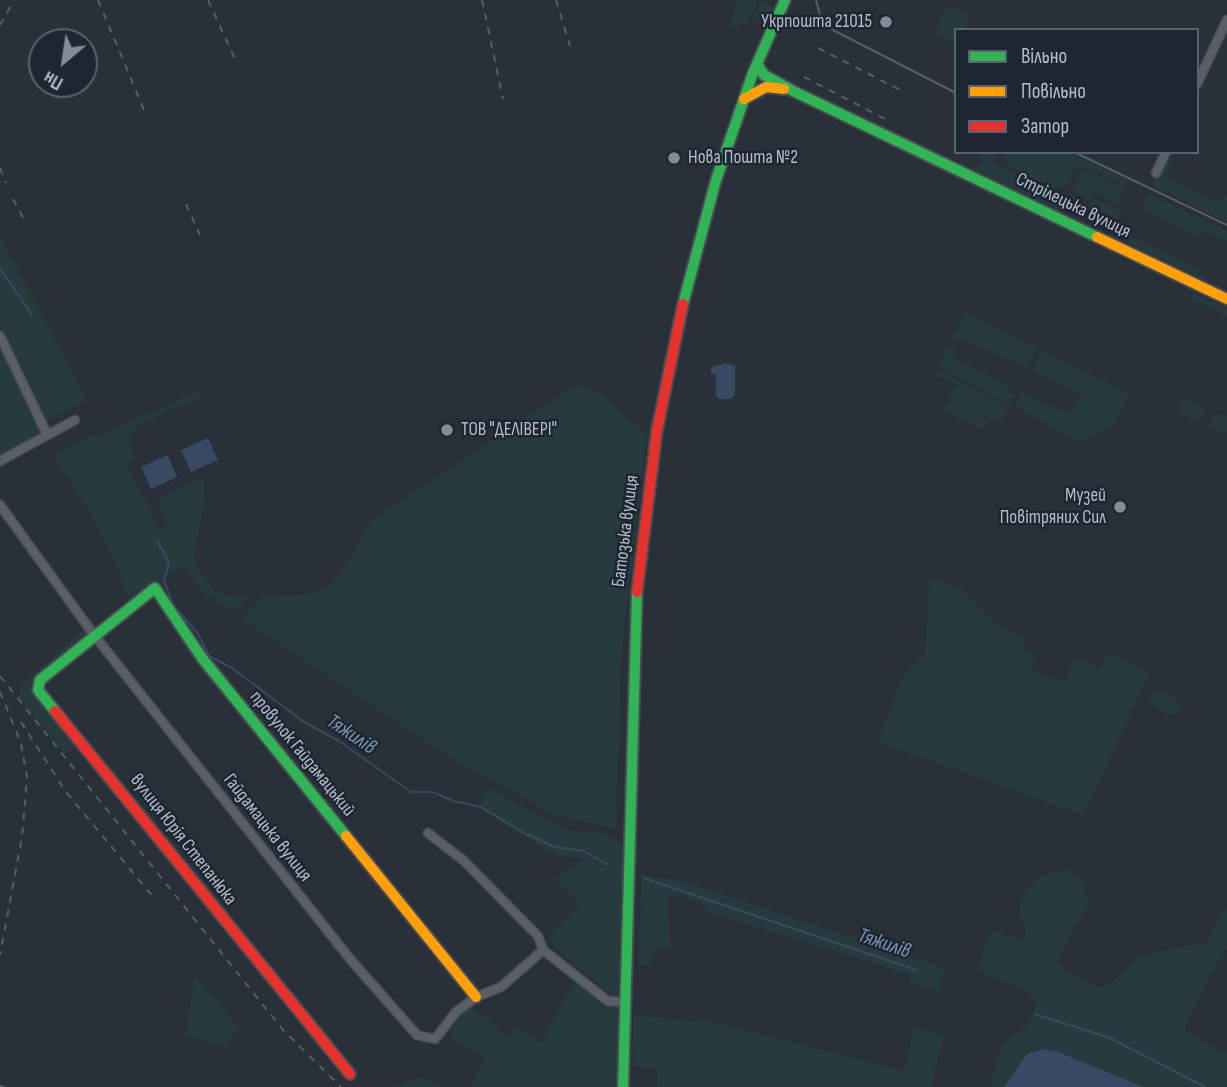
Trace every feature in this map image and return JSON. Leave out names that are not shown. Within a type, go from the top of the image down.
[{"type":"street","name":"Батозька вулиця","points":[[623,1087],[635,609],[640,547],[657,430],[677,327],[716,180],[757,64],[785,0]]},
{"type":"street","points":[[1199,80],[1227,20]]},
{"type":"street","name":"Стрілецька вулиця","points":[[757,64],[764,75],[793,91],[1227,299]]},
{"type":"street","points":[[744,99],[766,87],[793,91]]},
{"type":"street","points":[[1156,173],[1165,154]]},
{"type":"street","points":[[0,336],[47,434]]},
{"type":"street","points":[[0,461],[75,420]]},
{"type":"street","name":"Гайдамацька вулиця","points":[[0,505],[94,635],[350,959],[411,1030],[424,1039],[435,1039],[452,1016],[477,997],[500,987],[543,950]]},
{"type":"street","name":"провулок Гайдамацький","points":[[94,635],[155,588],[202,658],[477,997]]},
{"type":"street","name":"вулиця Юрія Степанюка","points":[[94,635],[40,680],[38,690],[350,1074]]},
{"type":"street","points":[[428,833],[472,869],[538,936],[543,950],[608,1001],[625,1002]]},
{"type":"green space","points":[[737,0],[757,0],[748,23],[730,28]]},
{"type":"green space","points":[[761,0],[775,9],[769,18],[753,22]]},
{"type":"green space","points":[[948,5],[966,14],[969,20],[965,28],[954,28],[954,42],[938,34],[935,29]]},
{"type":"green space","points":[[983,154],[997,154],[994,163],[1066,198],[1060,212],[975,171]]},
{"type":"green space","points":[[1003,154],[1073,154],[1129,181],[1124,185],[1084,165],[1078,171],[1072,168],[1072,178],[1065,186],[1051,188],[1010,167]]},
{"type":"green space","points":[[1167,156],[1173,158],[1164,177],[1219,203],[1223,195],[1227,197],[1227,222],[1153,185]]},
{"type":"green space","points":[[1084,169],[1125,188],[1117,205],[1095,191],[1089,201],[1072,192]]},
{"type":"green space","points":[[1148,194],[1227,231],[1227,241],[1205,231],[1196,236],[1142,209]]},
{"type":"green space","points":[[1071,196],[1088,204],[1083,213],[1066,205]]},
{"type":"green space","points":[[1094,198],[1121,212],[1113,228],[1086,214]]},
{"type":"green space","points":[[0,234],[86,401],[42,423],[41,438],[0,461]]},
{"type":"green space","points":[[1131,237],[1200,270],[1198,274],[1210,282],[1128,243]]},
{"type":"green space","points":[[1193,293],[1227,309],[1227,316],[1189,299]]},
{"type":"green space","points":[[965,312],[1037,348],[1027,369],[962,338],[959,343],[951,339]]},
{"type":"green space","points":[[948,346],[956,350],[953,358],[1009,385],[1007,390],[1015,395],[1010,405],[938,366]]},
{"type":"green space","points":[[1042,351],[1127,392],[1128,396],[1114,424],[1081,442],[1015,407],[1022,392],[1071,415],[1081,398],[1079,393],[1033,371]]},
{"type":"green space","points":[[937,369],[1009,407],[1003,419],[991,418],[984,412],[980,418],[990,422],[982,429],[946,412],[944,409],[956,385],[943,377],[936,378]]},
{"type":"green space","points":[[583,385],[601,395],[647,435],[622,645],[616,829],[555,815],[448,756],[242,619],[261,598],[311,594],[326,587],[338,578],[372,520],[568,390]]},
{"type":"green space","points":[[200,390],[203,396],[138,425],[128,439],[134,458],[126,463],[142,497],[150,505],[157,530],[168,525],[159,510],[160,498],[205,476],[203,510],[194,554],[196,563],[213,591],[238,598],[250,594],[241,605],[230,609],[203,592],[183,566],[133,601],[127,597],[117,566],[92,515],[54,457],[81,439],[104,434]]},
{"type":"green space","points":[[1184,398],[1205,408],[1199,422],[1178,412]]},
{"type":"green space","points":[[1227,412],[1226,434],[1208,427],[1215,414],[1225,416]]},
{"type":"green space","points":[[929,577],[962,589],[990,619],[1026,641],[1022,647],[1036,655],[1031,670],[1064,682],[1075,657],[1099,669],[1108,653],[1150,673],[1083,815],[878,742],[903,675],[925,656]]},
{"type":"green space","points":[[86,627],[86,639],[37,690],[79,742],[64,754],[19,697],[20,686]]},
{"type":"green space","points":[[1156,690],[1175,697],[1180,710],[1166,715],[1150,701]]},
{"type":"green space","points":[[489,788],[568,831],[600,832],[617,840],[623,847],[618,997],[614,997],[563,956],[548,938],[581,905],[554,879],[585,859],[553,854],[480,809],[482,796]]},
{"type":"green space","points":[[1068,869],[1083,880],[1084,895],[1091,899],[1059,959],[1065,970],[1099,988],[1110,984],[1141,956],[1191,945],[1205,946],[1227,906],[1227,946],[1186,1025],[1186,1032],[1227,1054],[1227,1087],[1144,1087],[1056,1051],[1043,1049],[1027,1054],[1004,1087],[990,1087],[1001,1046],[1014,1033],[1027,1028],[1037,1004],[1032,995],[978,970],[986,940],[993,931],[1023,940],[1026,932],[1019,908],[1026,891],[1042,876]]},
{"type":"green space","points":[[642,876],[675,879],[945,968],[938,991],[909,983],[911,975],[705,911],[706,907],[698,901],[689,901],[688,896],[669,895],[670,949],[651,950],[651,965],[638,965]]},
{"type":"green space","points":[[194,975],[240,1028],[224,1047],[186,1035]]},
{"type":"green space","points":[[577,976],[608,1001],[625,1002],[623,1087],[469,1087],[485,1056],[450,1038],[459,1017],[472,1007],[507,1037],[516,1026],[541,1044]]},
{"type":"green space","points":[[634,1014],[692,1022],[697,1018],[904,1071],[914,1027],[944,1035],[931,1087],[657,1087],[658,1069],[632,1066]]},
{"type":"green space","points":[[422,1077],[443,1087],[392,1087]]},
{"type":"water","points":[[726,363],[735,366],[735,395],[731,399],[720,399],[716,396],[716,375],[711,373],[711,367]]},
{"type":"water","points":[[208,438],[218,460],[191,472],[181,450]]},
{"type":"water","points":[[168,455],[177,477],[151,489],[141,467]]},
{"type":"water","points":[[1043,1049],[1056,1051],[1144,1087],[1004,1087],[1027,1054]]},
{"type":"waterway","name":"Тяжилів","points":[[0,268],[32,315]]},
{"type":"waterway","name":"Тяжилів","points":[[157,541],[169,562],[164,581],[174,606],[197,632],[209,656],[232,668],[304,722],[339,741],[411,792],[433,792],[453,801],[481,807],[526,834],[555,847],[584,851],[608,865]]},
{"type":"waterway","name":"Тяжилів","points":[[644,878],[916,970]]},
{"type":"waterway","name":"Тяжилів","points":[[1035,1014],[1110,1038],[1205,1087]]},
{"type":"tram line","points":[[816,0],[820,15],[831,29],[954,92]]},
{"type":"tram line","points":[[1078,154],[1227,225]]},
{"type":"railway","points":[[0,25],[14,0]]},
{"type":"railway","points":[[98,0],[144,110]]},
{"type":"railway","points":[[208,0],[235,59]]},
{"type":"railway","points":[[482,0],[503,99]]},
{"type":"railway","points":[[556,0],[570,46]]},
{"type":"railway","points":[[818,48],[904,92]]},
{"type":"railway","points":[[804,77],[889,121]]},
{"type":"railway","points":[[0,168],[6,183]]},
{"type":"railway","points":[[13,199],[25,221]]},
{"type":"railway","points":[[186,204],[200,235]]},
{"type":"railway","points":[[0,676],[283,1030],[341,1087]]},
{"type":"railway","points":[[0,692],[21,743],[27,777],[22,837],[0,955]]},
{"type":"railway","points":[[21,722],[66,792],[154,898]]},
{"type":"railway","points":[[0,1086],[4,1087]]},
{"type":"traffic: fast","points":[[683,304],[716,180],[753,73],[785,0]]},
{"type":"traffic: fast","points":[[757,64],[764,75],[793,91],[1097,237]]},
{"type":"traffic: fast","points":[[55,711],[38,690],[40,680],[155,588],[202,658],[346,836]]},
{"type":"traffic: fast","points":[[623,1087],[637,592]]},
{"type":"traffic: slow","points":[[744,99],[766,87],[784,89]]},
{"type":"traffic: slow","points":[[1097,237],[1227,299]]},
{"type":"traffic: slow","points":[[346,836],[476,997]]},
{"type":"traffic: jam","points":[[637,592],[657,430],[683,304]]},
{"type":"traffic: jam","points":[[55,711],[350,1074]]},
{"type":"place","name":"Укрпошта 21015","points":[[886,22]]},
{"type":"place","name":"Нова Пошта №2","points":[[674,158]]},
{"type":"place","name":"ТОВ \"ДЕЛІВЕРІ\"","points":[[447,430]]},
{"type":"place","name":"Музей Повітряних Сил","points":[[1120,507]]}]
